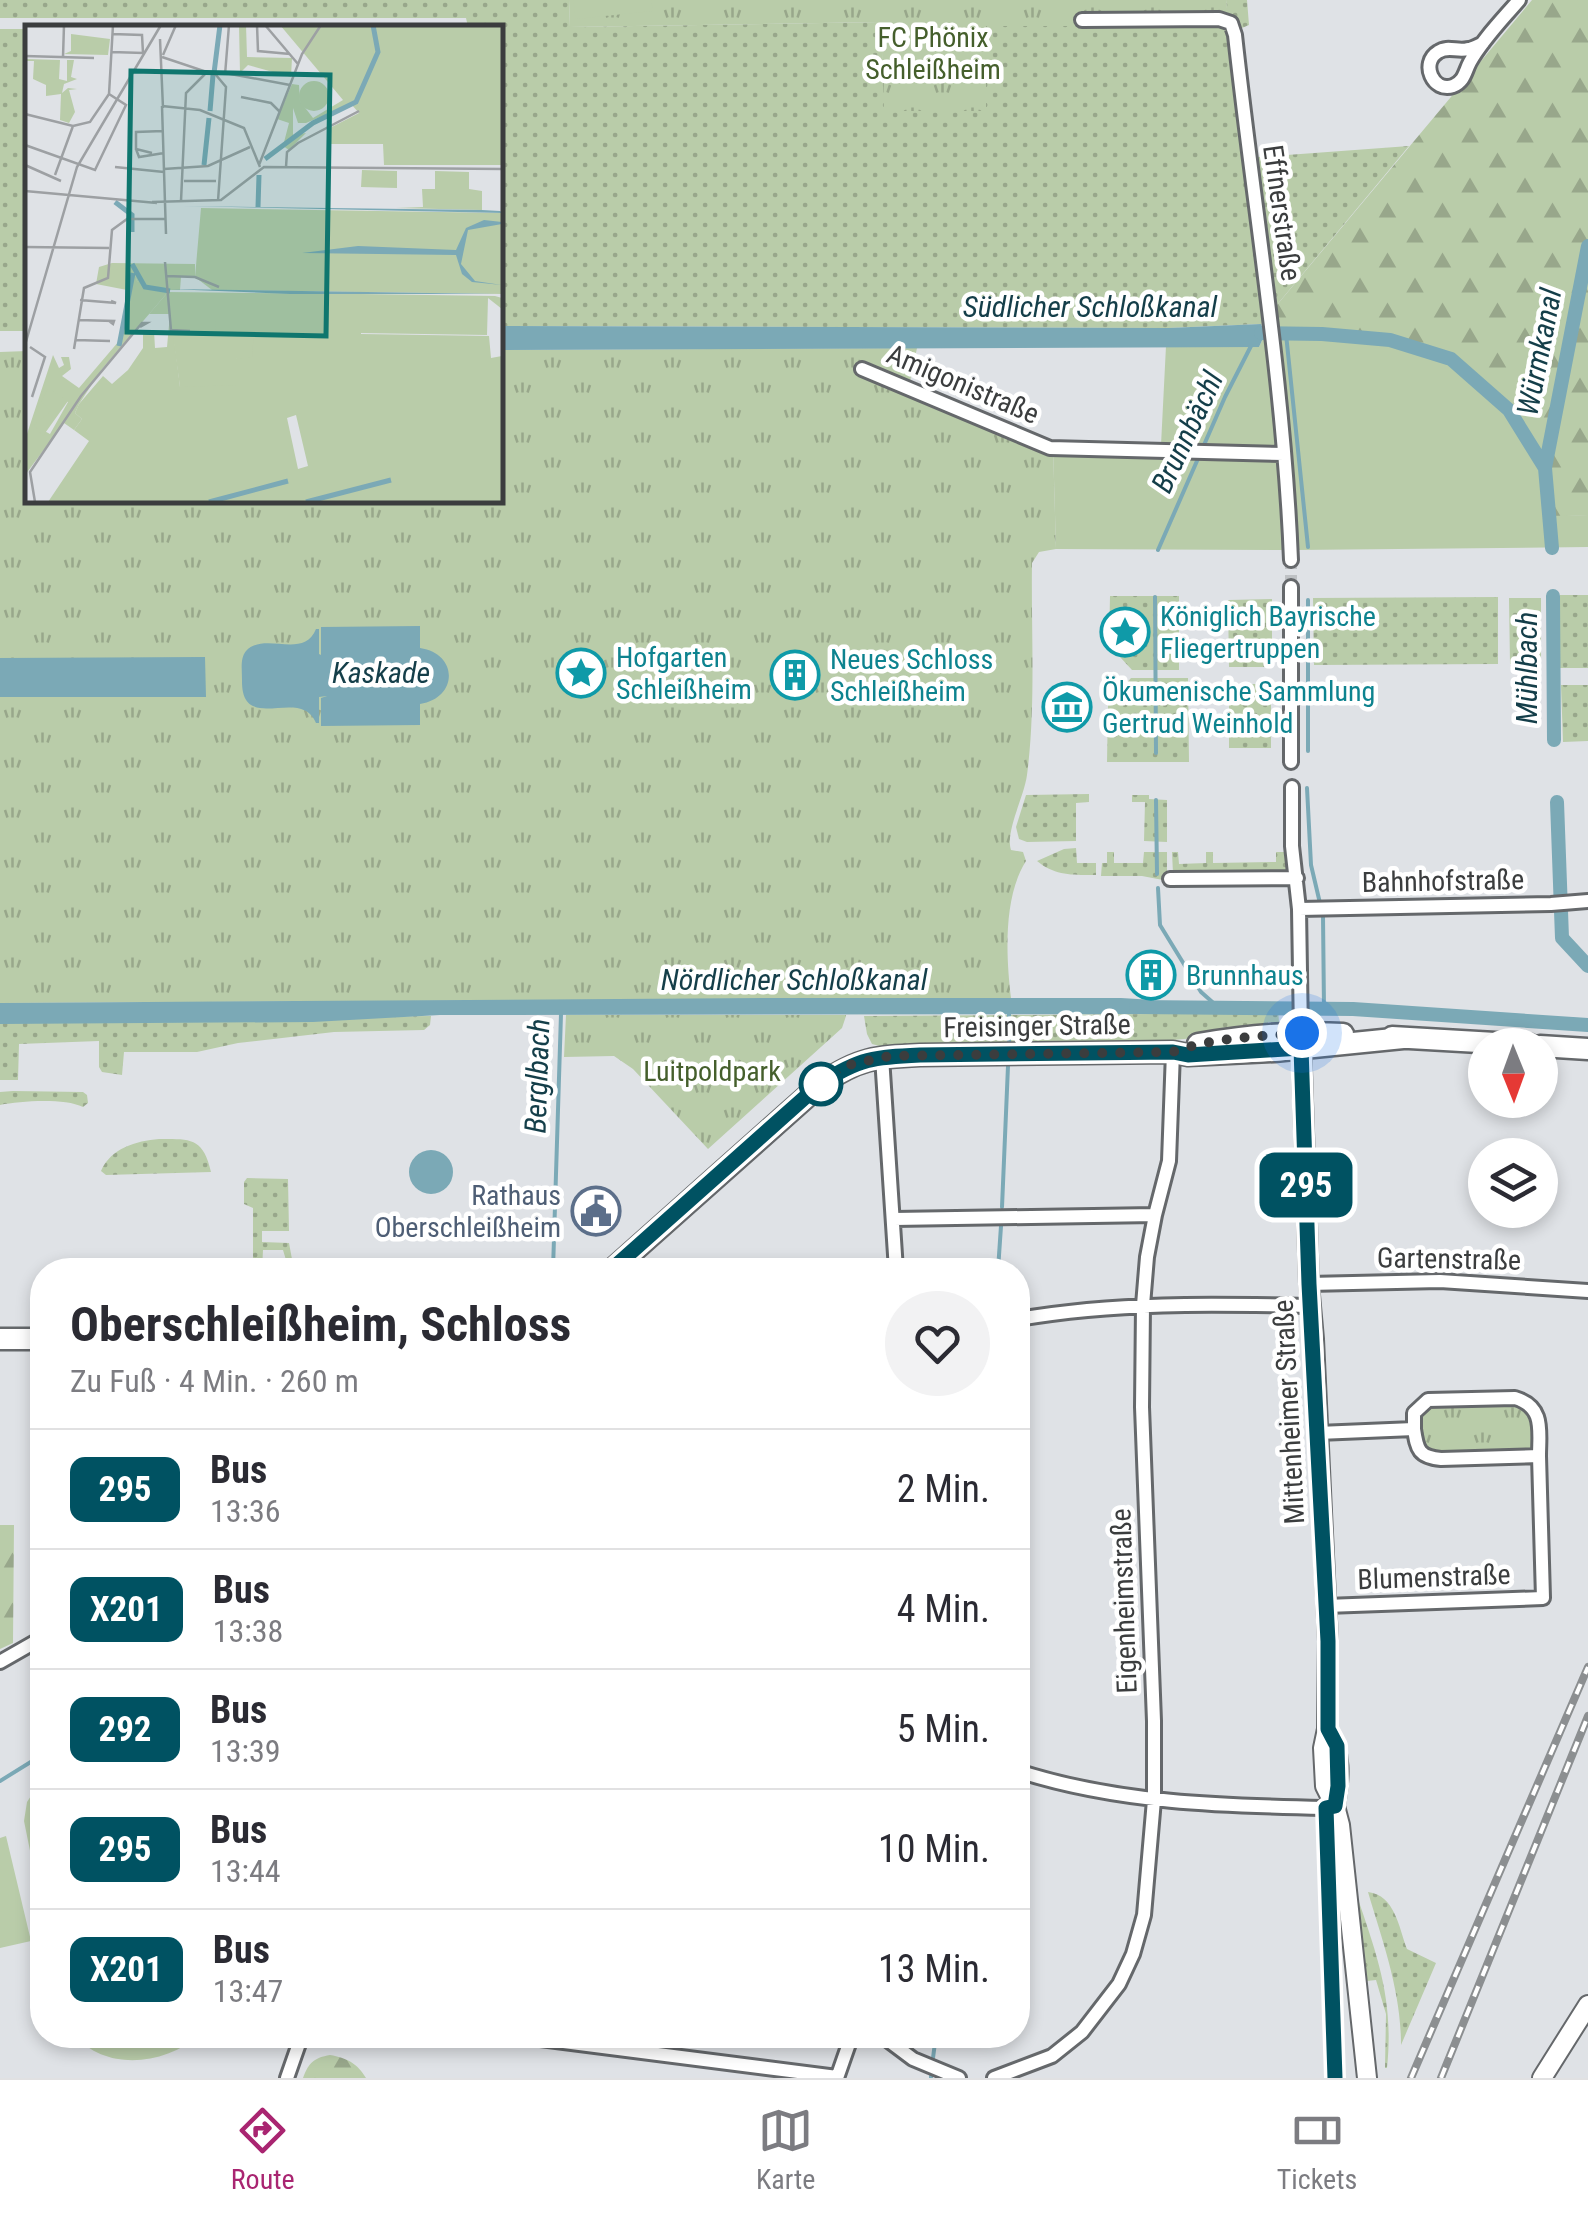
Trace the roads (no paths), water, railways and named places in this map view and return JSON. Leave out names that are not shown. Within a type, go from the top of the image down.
[{"type":"main road","name":"Freisinger Straße","points":[[625,1258],[820,1084],[852,1064],[920,1055],[1202,1054],[1301,1033],[1468,1042]]},
{"type":"main road","name":"Mittenheimer Straße","points":[[1301,1033],[1309,1284],[1328,1641],[1328,1729],[1337,1746],[1338,1786],[1330,1807],[1340,1825],[1367,2078]]},
{"type":"main road","points":[[1558,1047],[1588,1049]]},
{"type":"main road","points":[[0,1339],[30,1339]]},
{"type":"main road","points":[[1542,2078],[1588,2005]]},
{"type":"street","points":[[1482,44],[1518,0]]},
{"type":"street","name":"Effnerstraße","points":[[1082,20],[1231,22],[1236,35],[1271,321],[1292,560]]},
{"type":"street","name":"Amigonistraße","points":[[862,369],[1050,448],[1284,454]]},
{"type":"street","points":[[1291,586],[1291,762]]},
{"type":"street","points":[[1292,787],[1292,846],[1306,908],[1301,1033]]},
{"type":"street","points":[[1170,879],[1297,878]]},
{"type":"street","name":"Bahnhofstraße","points":[[1306,908],[1588,901]]},
{"type":"street","name":"Eigenheimstraße","points":[[994,2078],[1052,2056],[1082,2032],[1119,1984],[1144,1915],[1154,1800],[1154,1721],[1142,1304],[1155,1215],[1169,1161],[1173,1052]]},
{"type":"street","points":[[882,1058],[896,1258]]},
{"type":"street","points":[[894,1219],[1155,1215]]},
{"type":"street","name":"Gartenstraße","points":[[1309,1284],[1440,1281],[1588,1292]]},
{"type":"street","points":[[1030,1318],[1142,1304],[1311,1306]]},
{"type":"street","name":"Blumenstraße","points":[[1326,1606],[1548,1598],[1538,1420],[1530,1405],[1515,1398],[1428,1400],[1414,1413],[1414,1430]]},
{"type":"street","points":[[1318,1433],[1414,1430],[1420,1452],[1427,1458],[1441,1460],[1539,1456]]},
{"type":"street","points":[[0,1662],[30,1645]]},
{"type":"street","points":[[1030,1773],[1154,1800],[1330,1807]]},
{"type":"street","name":"Mittenheimer Straße","points":[[1330,1807],[1335,2078]]},
{"type":"street","points":[[287,2078],[297,2048]]},
{"type":"street","points":[[608,2048],[836,2078],[847,2048]]},
{"type":"street","points":[[898,2048],[913,2059],[959,2078]]},
{"type":"water","points":[[1261,324],[1265,334],[1259,347],[502,350],[502,326],[1168,328]]},
{"type":"water","name":"Kaskade","points":[[420,626],[420,648],[442,658],[449,676],[442,694],[420,704],[420,725],[321,726],[321,698],[327,696],[319,697],[316,723],[298,708],[261,708],[251,705],[244,696],[242,661],[246,651],[254,646],[303,643],[319,629],[321,655],[321,627]]},
{"type":"water","points":[[205,657],[206,697],[0,697],[0,658]]},
{"type":"water","points":[[1121,998],[1154,1000],[1154,1014],[440,1015],[313,1022],[0,1024],[0,1003]]},
{"type":"water","points":[[431,1150],[446,1157],[453,1172],[446,1187],[431,1194],[416,1187],[409,1172],[416,1157]]},
{"type":"waterway","name":"Würmkanal","points":[[1545,468],[1588,246]]},
{"type":"waterway","name":"Südlicher Schloßkanal","points":[[1261,333],[1390,340],[1451,359],[1509,410],[1545,468],[1552,548]]},
{"type":"waterway","points":[[1286,334],[1308,547]]},
{"type":"waterway","name":"Brunnbächl","points":[[1158,550],[1251,346]]},
{"type":"waterway","name":"Mühlbach","points":[[1553,596],[1554,740]]},
{"type":"waterway","name":"Brunnbächl","points":[[1155,597],[1156,753]]},
{"type":"waterway","points":[[1308,600],[1308,751]]},
{"type":"waterway","points":[[1307,788],[1311,865],[1323,916],[1324,1009]]},
{"type":"waterway","name":"Brunnbächl","points":[[1156,800],[1157,874]]},
{"type":"waterway","name":"Mühlbach","points":[[1557,802],[1562,938],[1588,966]]},
{"type":"waterway","name":"Brunnbächl","points":[[1158,888],[1160,925],[1201,992],[1218,1007]]},
{"type":"waterway","name":"Nördlicher Schloßkanal","points":[[1136,1007],[1353,1009],[1588,1025]]},
{"type":"waterway","points":[[1009,1013],[1009,1043]]},
{"type":"waterway","name":"Berglbach","points":[[553,1258],[561,1014]]},
{"type":"waterway","points":[[1002,1207],[1008,1066]]},
{"type":"waterway","points":[[999,1258],[1001,1226]]},
{"type":"waterway","name":"Berglbach","points":[[0,1781],[30,1762]]},
{"type":"waterway","points":[[933,2058],[934,2048]]},
{"type":"tunnel","points":[[1291,560],[1291,587]]},
{"type":"railway","points":[[1411,2078],[1588,1667]]},
{"type":"railway","points":[[1441,2078],[1588,1716]]},
{"type":"place","name":"Königlich Bayrische Fliegertruppen","points":[[1125,632]]},
{"type":"place","name":"Hofgarten Schleißheim","points":[[581,673]]},
{"type":"place","name":"Neues Schloss Schleißheim","points":[[795,675]]},
{"type":"place","name":"Ökumenische Sammlung Gertrud Weinhold","points":[[1067,707]]},
{"type":"place","name":"Brunnhaus","points":[[1151,975]]},
{"type":"place","name":"Rathaus Oberschleißheim","points":[[596,1211]]},
{"type":"park label","name":"FC Phönix Schleißheim","points":[[933,53]]},
{"type":"park label","name":"Luitpoldpark","points":[[712,1071]]}]
